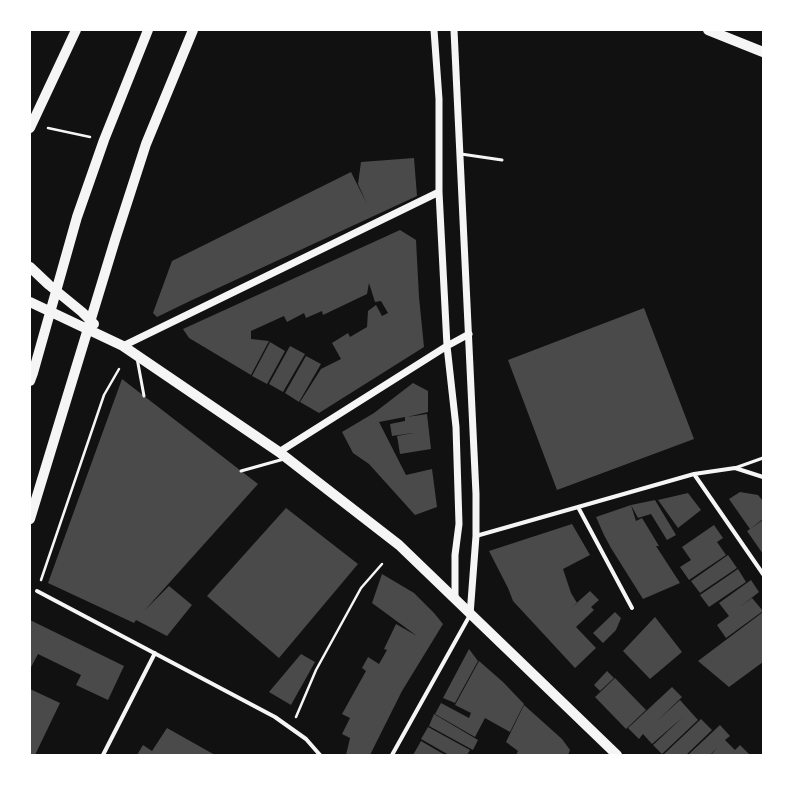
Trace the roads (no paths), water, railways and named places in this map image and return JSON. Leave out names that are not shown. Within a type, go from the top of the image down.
[{"type":"main road","points":[[31,126],[76,30]]},
{"type":"main road","points":[[32,377],[77,217],[104,140],[148,30]]},
{"type":"main road","points":[[30,520],[70,393],[115,240],[146,144],[193,30]]},
{"type":"main road","points":[[708,30],[763,52]]},
{"type":"main road","points":[[30,267],[82,312],[110,339]]},
{"type":"main road","points":[[30,302],[110,339],[137,354],[283,455],[398,545],[617,755]]},
{"type":"street","points":[[434,30],[438,99],[439,192],[447,346],[456,427],[459,524],[455,555],[455,599]]},
{"type":"street","points":[[392,755],[470,615],[476,536],[476,494],[454,30]]},
{"type":"street","points":[[123,346],[439,192]]},
{"type":"street","points":[[283,455],[447,346],[469,334]]},
{"type":"street","points":[[476,536],[694,474],[735,468],[763,477]]},
{"type":"street","points":[[694,474],[763,574]]},
{"type":"street","points":[[578,507],[632,608]]},
{"type":"street","points":[[37,591],[275,717],[306,740],[320,755]]},
{"type":"street","points":[[102,755],[154,653]]},
{"type":"lane","points":[[461,154],[502,160]]},
{"type":"lane","points":[[137,354],[144,396]]},
{"type":"lane","points":[[241,470],[283,455]]},
{"type":"lane","points":[[735,468],[763,458]]}]
